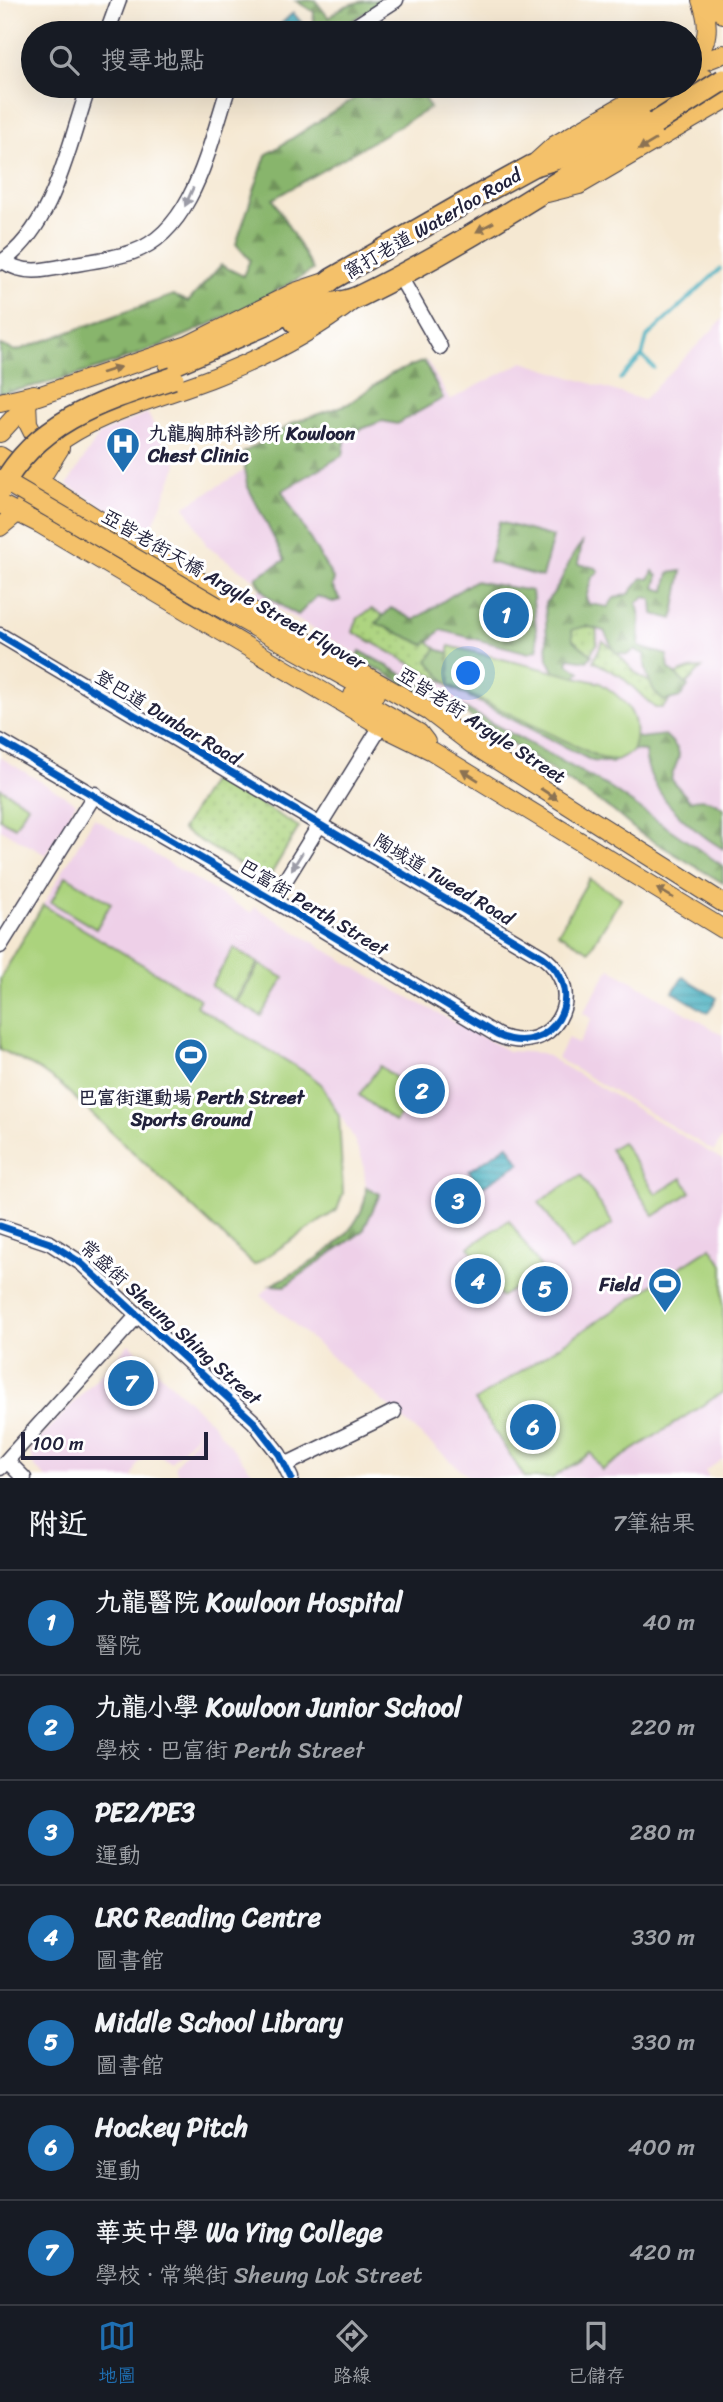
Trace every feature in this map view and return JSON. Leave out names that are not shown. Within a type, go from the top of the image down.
[{"type":"highway","name":"窩打老道 Waterloo Road","points":[[702,79],[723,64]]},
{"type":"highway","points":[[702,90],[723,80]]},
{"type":"highway","name":"窩打老道 Waterloo Road","points":[[702,97],[723,89]]},
{"type":"highway","name":"窩打老道 Waterloo Road","points":[[172,372],[243,350],[323,306],[357,298],[544,194],[676,98]]},
{"type":"highway","points":[[651,116],[687,98]]},
{"type":"highway","name":"窩打老道 Waterloo Road","points":[[172,372],[265,325],[298,306],[332,279],[532,166],[562,157],[651,116],[699,98]]},
{"type":"highway","points":[[0,458],[25,434],[66,406],[172,372]]},
{"type":"highway","points":[[0,491],[28,449],[62,421],[172,372]]},
{"type":"main road","points":[[701,0],[708,31],[702,47]]},
{"type":"main road","points":[[711,0],[723,13]]},
{"type":"main road","points":[[702,61],[723,54]]},
{"type":"main road","points":[[702,78],[706,79],[710,96],[705,109]]},
{"type":"main road","name":"窩打老道 Waterloo Road","points":[[532,166],[555,145],[635,98]]},
{"type":"main road","name":"窩打老道 Waterloo Road","points":[[544,194],[579,185],[705,109],[723,101]]},
{"type":"main road","name":"窩打老道 Waterloo Road","points":[[0,402],[46,392],[188,345],[295,292],[332,279]]},
{"type":"main road","name":"窩打老道 Waterloo Road","points":[[33,477],[65,439],[100,417],[243,365],[334,316],[357,298]]},
{"type":"main road","name":"窩打老道 Waterloo Road","points":[[0,433],[27,402],[46,392]]},
{"type":"main road","points":[[27,402],[28,423],[36,439],[65,439]]},
{"type":"main road","name":"亞皆老街 Argyle Street","points":[[0,458],[146,551],[430,712],[450,730],[723,903]]},
{"type":"main road","points":[[33,477],[0,502],[381,726],[432,751],[723,929]]},
{"type":"main road","points":[[0,527],[16,513],[33,477]]},
{"type":"main road","name":"亞皆老街天橋 Argyle Street Flyover","points":[[0,479],[421,727],[432,751]]},
{"type":"main road","name":"亞皆老街天橋 Argyle Street Flyover","points":[[0,491],[421,727],[450,730]]},
{"type":"street","points":[[114,21],[118,0]]},
{"type":"street","points":[[364,21],[396,0]]},
{"type":"street","points":[[85,98],[43,215],[6,258],[13,268],[34,271],[134,251],[170,228],[192,192],[225,98]]},
{"type":"street","points":[[399,275],[440,348]]},
{"type":"street","name":"登巴道 Dunbar Road","points":[[0,635],[320,823]]},
{"type":"street","name":"巴富街 Perth Street","points":[[273,900],[381,726]]},
{"type":"street","name":"巴富街 Perth Street","points":[[0,741],[95,794],[506,1040],[528,1041],[548,1032],[556,1024],[565,993],[552,963]]},
{"type":"street","points":[[0,946],[95,794]]},
{"type":"street","name":"陶域道 Tweed Road","points":[[320,823],[552,963]]},
{"type":"street","name":"常盛街 Sheung Shing Street","points":[[0,1226],[50,1243],[66,1253],[254,1422],[288,1472]]},
{"type":"street","points":[[24,1478],[3,1465],[138,1315]]},
{"type":"street","points":[[288,1472],[394,1412]]},
{"type":"shaded area","points":[[723,319],[723,879],[506,743],[455,704],[423,692],[254,595],[288,559],[253,579],[207,546],[185,506],[427,361],[450,400],[523,362],[643,400]]},
{"type":"shaded area","name":"九龍胸肺科診所 Kowloon Chest Clinic","points":[[147,413],[177,464],[150,533],[67,485],[99,435]]},
{"type":"shaded area","points":[[0,757],[76,803],[46,855],[0,829]]},
{"type":"shaded area","points":[[94,818],[251,913],[255,907],[369,976],[508,1051],[542,1053],[723,1160],[723,1459],[705,1471],[709,1478],[470,1478],[261,1295],[271,1285],[285,1286],[363,1231],[379,1194],[366,1187],[363,1161],[352,1135],[321,1084],[196,1006],[199,999],[43,905]]},
{"type":"shaded area","points":[[610,968],[723,1035],[723,1136],[714,1151],[557,1058],[568,1038],[578,1044],[592,1019],[583,1013]]},
{"type":"shaded area","points":[[129,1344],[210,1421],[257,1478],[179,1478],[175,1466],[205,1425],[171,1462],[160,1456],[146,1457],[138,1463],[132,1478],[46,1478],[34,1466],[30,1449]]},
{"type":"green space","points":[[315,0],[329,18],[341,8],[355,3],[385,0],[351,21],[313,21],[314,12],[296,1]]},
{"type":"green space","points":[[355,98],[424,98],[430,108],[273,199],[313,270],[202,328],[162,345],[80,374],[0,393],[0,345],[16,351],[173,295],[188,302],[221,265],[243,276],[250,260],[236,244],[266,155]]},
{"type":"green space","points":[[424,361],[443,398],[397,424],[382,421],[346,435],[343,455],[282,491],[334,580],[332,586],[340,600],[333,602],[317,596],[298,615],[267,595],[256,577],[285,560],[247,485],[243,453],[295,422],[348,404],[391,374]]},
{"type":"green space","points":[[499,522],[553,537],[542,577],[489,562]]},
{"type":"green space","points":[[582,543],[578,564],[596,568],[599,572],[592,577],[586,598],[589,604],[608,607],[614,598],[629,594],[642,578],[649,579],[653,571],[658,576],[655,588],[665,591],[669,573],[682,571],[673,619],[653,614],[652,599],[645,597],[637,603],[640,617],[639,647],[667,655],[669,669],[688,686],[680,697],[664,701],[649,680],[644,654],[635,650],[627,655],[615,652],[604,631],[586,626],[572,630],[573,640],[592,655],[587,661],[569,658],[567,663],[580,672],[573,680],[556,675],[548,659],[545,603]]},
{"type":"green space","points":[[474,581],[532,591],[538,649],[529,653],[441,630],[425,645],[376,623],[391,608],[414,620]]},
{"type":"green space","points":[[559,608],[596,617],[597,644],[586,660],[564,654]]},
{"type":"green space","points":[[372,609],[429,642],[450,659],[450,685],[353,632],[358,618]]},
{"type":"green space","points":[[603,641],[638,674],[652,683],[690,669],[702,668],[662,708],[655,708],[621,676],[593,661]]},
{"type":"green space","points":[[449,646],[600,683],[631,712],[636,729],[632,752],[617,760],[601,758],[450,685]]},
{"type":"green space","points":[[436,649],[504,669],[640,738],[665,735],[676,747],[679,756],[671,779],[690,801],[707,800],[723,808],[723,849],[697,831],[672,808],[653,781],[645,751],[630,750],[612,763],[592,761],[450,687],[428,661]]},
{"type":"green space","points":[[360,651],[607,786],[723,866],[723,883],[638,832],[613,811],[450,703],[424,694],[357,658]]},
{"type":"green space","points":[[214,776],[299,827],[267,881],[182,830]]},
{"type":"green space","points":[[0,788],[28,805],[15,827],[0,819]]},
{"type":"green space","points":[[66,876],[111,903],[96,929],[51,902]]},
{"type":"green space","points":[[589,879],[621,898],[589,951],[558,933]]},
{"type":"green space","name":"巴富街運動場 Perth Street Sports Ground","points":[[43,905],[200,999],[196,1006],[321,1084],[339,1116],[343,1193],[337,1210],[254,1265],[61,1085],[40,1070],[0,1049],[0,979]]},
{"type":"green space","points":[[234,948],[258,963],[235,1001],[211,986]]},
{"type":"green space","points":[[260,964],[284,978],[261,1016],[237,1002]]},
{"type":"green space","points":[[380,1066],[416,1093],[395,1122],[359,1095]]},
{"type":"green space","points":[[622,1142],[656,1194],[682,1178],[691,1192],[654,1216],[610,1149]]},
{"type":"green space","points":[[581,1175],[613,1224],[571,1251],[539,1202]]},
{"type":"green space","points":[[366,1187],[380,1194],[363,1231],[285,1286],[271,1285],[302,1269],[346,1234],[357,1220],[364,1204]]},
{"type":"green space","points":[[509,1220],[542,1270],[501,1297],[469,1247]]},
{"type":"green space","name":"Field","points":[[711,1247],[723,1265],[723,1392],[602,1470],[591,1453],[552,1478],[525,1478],[475,1401]]},
{"type":"water","points":[[293,13],[300,21],[284,21]]},
{"type":"water","points":[[683,977],[717,998],[708,1013],[673,992]]},
{"type":"water","points":[[508,1145],[520,1163],[480,1188],[469,1171]]},
{"type":"waterway","points":[[620,379],[642,356],[647,337],[720,269]]},
{"type":"waterway","points":[[642,356],[654,368]]},
{"type":"cycle path","points":[[0,635],[543,957],[557,972],[564,988],[564,1004],[559,1019],[548,1031],[534,1038],[517,1040],[497,1035],[273,900],[0,741]]},
{"type":"cycle path","points":[[0,1226],[50,1243],[81,1263],[254,1422],[279,1454],[291,1478]]},
{"type":"place","name":"九龍胸肺科診所 Kowloon Chest Clinic","points":[[123,474]]},
{"type":"place","name":"九龍醫院 Kowloon Hospital","points":[[506,615]]},
{"type":"place","name":"巴富街運動場 Perth Street Sports Ground","points":[[191,1085]]},
{"type":"place","name":"九龍小學 Kowloon Junior School","points":[[422,1091]]},
{"type":"place","name":"PE2/PE3","points":[[458,1201]]},
{"type":"place","name":"LRC Reading Centre","points":[[478,1281]]},
{"type":"place","name":"Middle School Library","points":[[545,1289]]},
{"type":"place","name":"Field","points":[[665,1314]]},
{"type":"place","name":"華英中學 Wa Ying College","points":[[131,1383]]},
{"type":"place","name":"Hockey Pitch","points":[[533,1427]]}]
